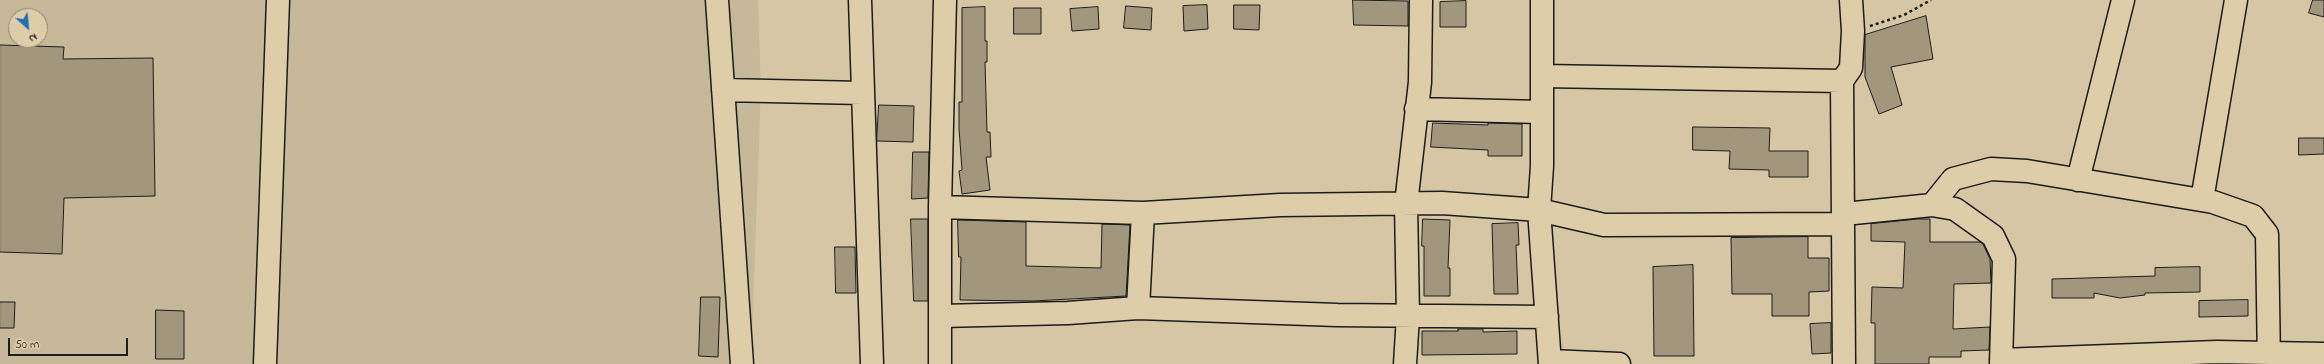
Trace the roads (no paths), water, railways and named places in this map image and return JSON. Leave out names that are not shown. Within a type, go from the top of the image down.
[{"type":"street","points":[[265,364],[278,0]]},
{"type":"street","points":[[717,0],[742,364]]},
{"type":"street","points":[[860,0],[872,364]]},
{"type":"street","points":[[940,364],[940,207],[945,0]]},
{"type":"street","points":[[1405,364],[1408,316],[1406,204],[1420,82],[1420,0]]},
{"type":"street","points":[[1542,0],[1542,166],[1539,210],[1550,362],[1619,364]]},
{"type":"street","points":[[1838,364],[1844,219],[1842,81],[1851,68],[1853,31],[1851,0]]},
{"type":"street","points":[[2078,180],[2123,0]]},
{"type":"street","points":[[2202,200],[2236,0]]},
{"type":"street","points":[[1542,76],[1842,81]]},
{"type":"street","points":[[723,90],[862,93]]},
{"type":"street","points":[[1416,109],[1542,112]]},
{"type":"street","points":[[1932,205],[1953,179],[1991,169],[2027,171],[2202,200],[2253,216],[2267,234],[2269,358]]},
{"type":"street","points":[[940,207],[1143,213],[1280,204],[1442,203],[1539,210],[1604,225],[1844,219],[1932,205],[1955,209],[1993,236],[2004,259],[2001,362],[2217,352],[2269,358],[2324,354]]},
{"type":"street","points":[[1138,308],[1143,213]]},
{"type":"street","points":[[940,316],[1068,313],[1138,308],[1408,316],[1547,318]]}]
